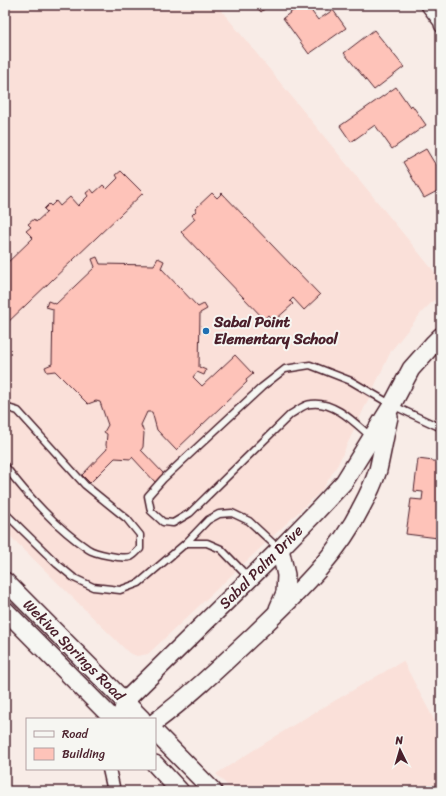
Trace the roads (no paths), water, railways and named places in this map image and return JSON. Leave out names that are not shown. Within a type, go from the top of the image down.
[{"type":"street","points":[[427,5],[440,22],[441,26]]},
{"type":"street","name":"Sabal Palm Drive","points":[[125,701],[280,549],[344,482],[392,405],[411,369],[441,336]]},
{"type":"street","name":"Sabal Palm Drive","points":[[156,721],[174,708],[275,615],[314,576],[342,540],[362,507],[377,472],[392,405]]},
{"type":"street","points":[[275,615],[285,593],[286,575],[280,549]]},
{"type":"street","name":"Wekiva Springs Road","points":[[5,581],[141,718]]},
{"type":"street","name":"Wekiva Springs Road","points":[[5,610],[111,718]]},
{"type":"street","points":[[121,718],[125,701]]},
{"type":"street","points":[[174,708],[169,733],[174,751]]},
{"type":"street","points":[[156,733],[213,791]]},
{"type":"street","points":[[156,765],[180,791]]},
{"type":"street","points":[[109,770],[114,791]]},
{"type":"lane","points":[[371,437],[348,417],[325,405],[309,404],[291,414],[190,514],[173,523],[163,522],[151,511],[148,496],[163,479],[262,387],[285,369],[310,365],[351,381],[392,405],[437,426],[441,419]]},
{"type":"lane","points":[[5,407],[18,410],[85,485],[127,519],[140,535],[140,549],[131,556],[118,557],[90,550],[55,522],[21,488],[5,466]]},
{"type":"lane","points":[[5,513],[74,578],[93,587],[120,590],[139,584],[186,543],[208,520],[219,514],[232,513],[249,521],[280,549]]},
{"type":"lane","points":[[186,543],[207,543],[221,549],[250,579]]},
{"type":"place","name":"Sabal Point Elementary School","points":[[206,331]]}]
